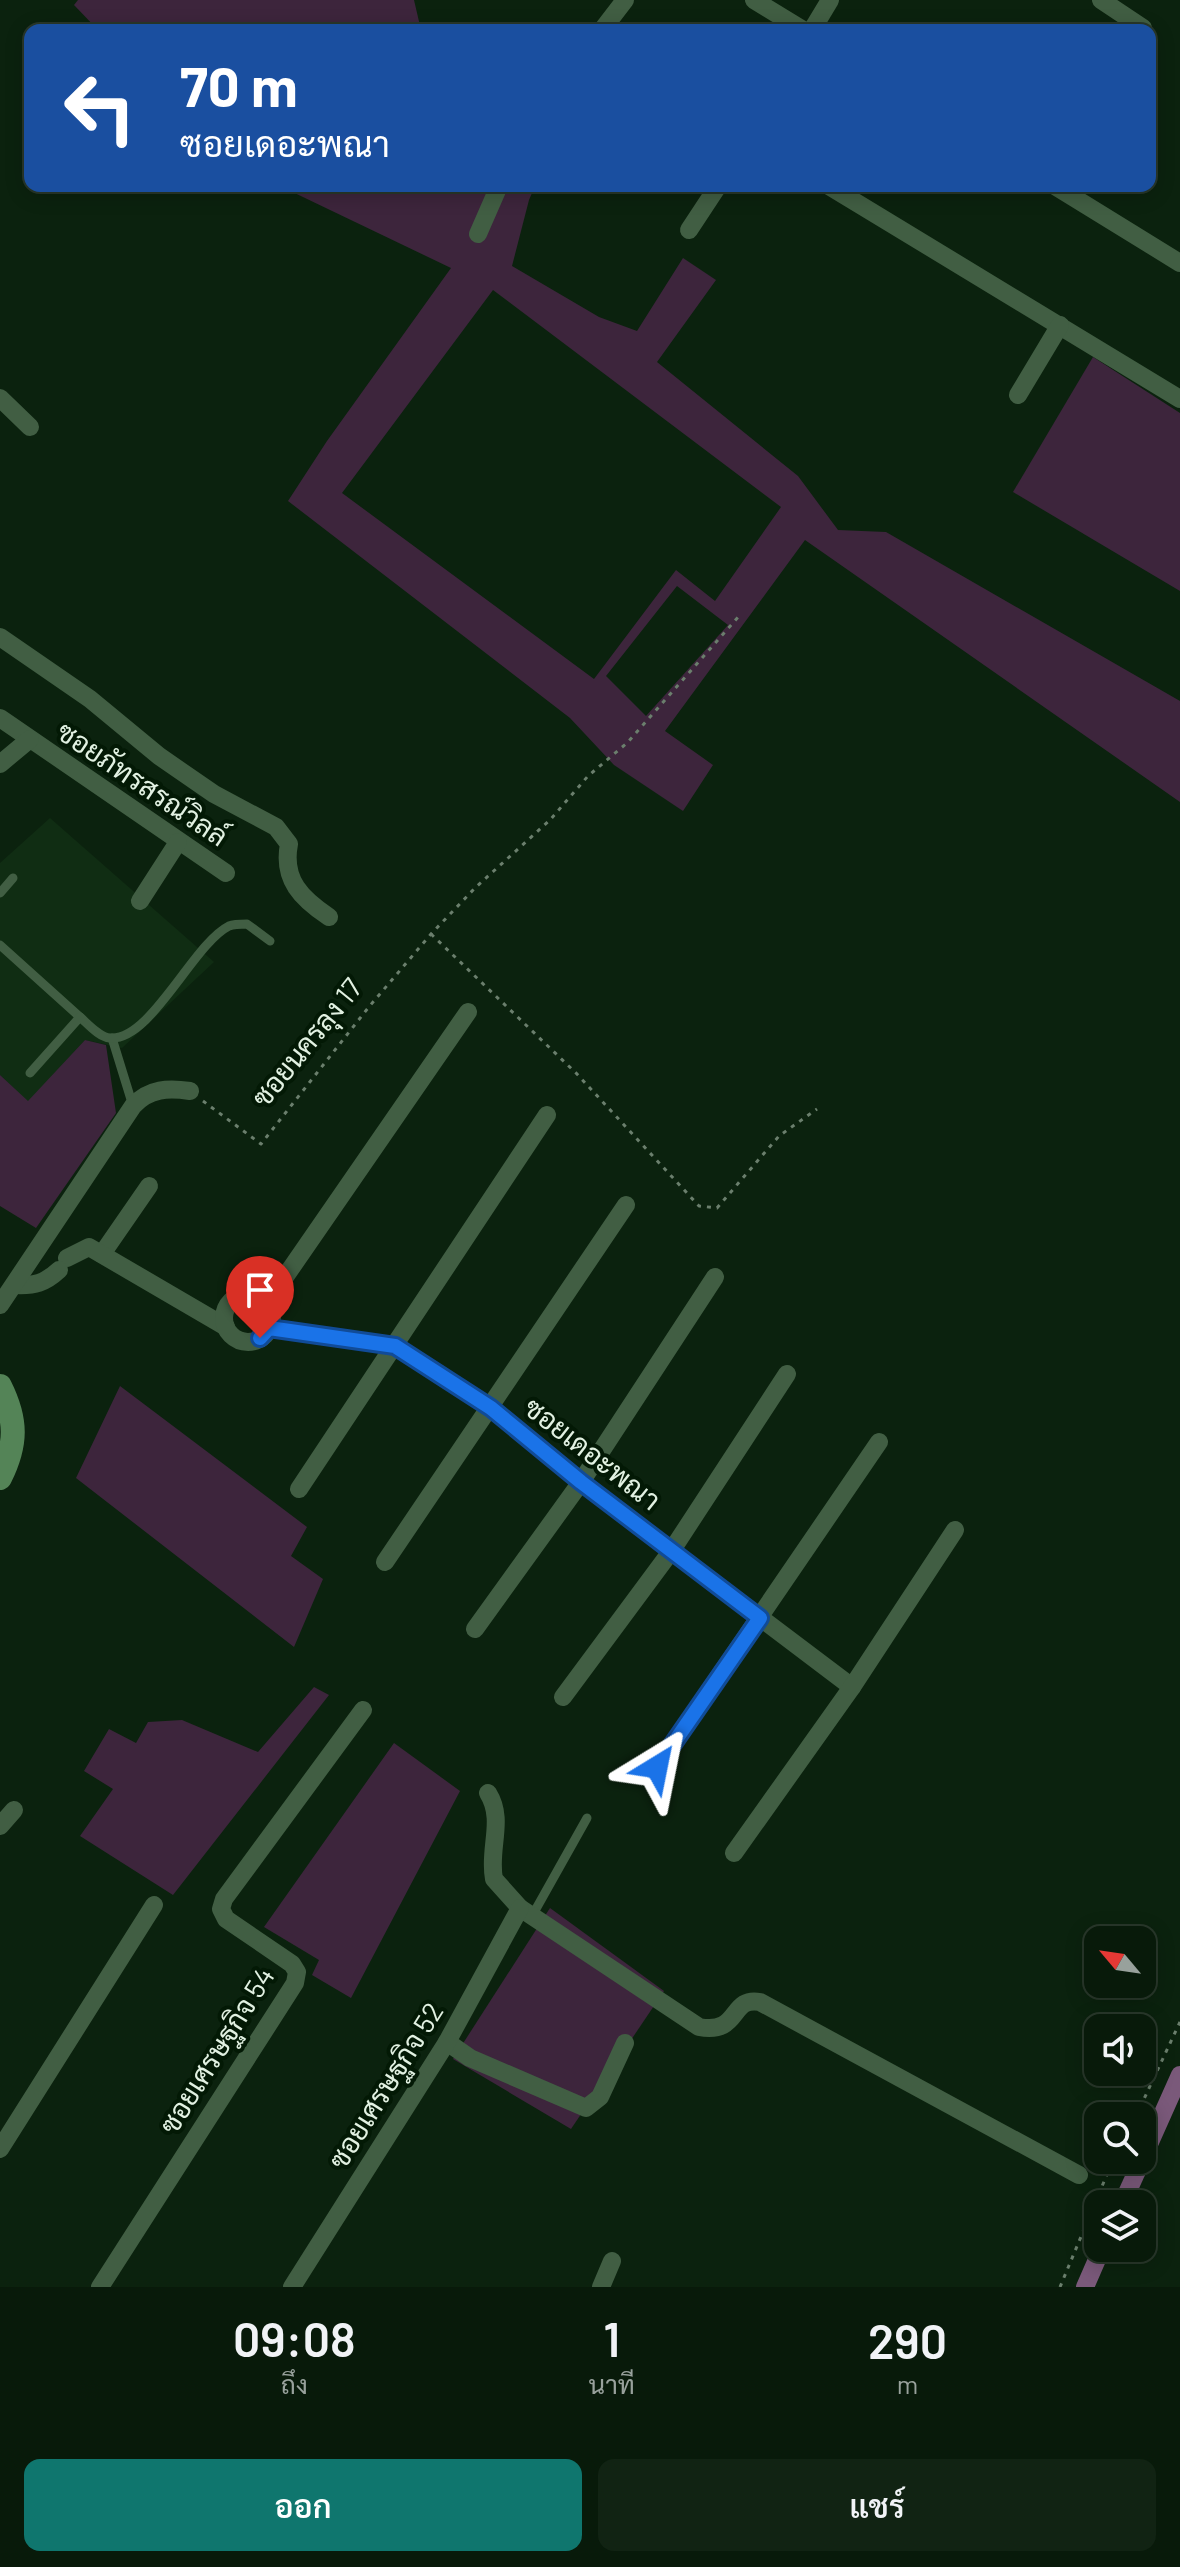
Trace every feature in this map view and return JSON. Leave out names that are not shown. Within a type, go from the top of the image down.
[{"type":"street","points":[[607,24],[625,0]]},
{"type":"street","points":[[754,0],[793,24]]},
{"type":"street","points":[[816,24],[830,0]]},
{"type":"street","points":[[1101,0],[1137,24]]},
{"type":"street","points":[[478,234],[496,192]]},
{"type":"street","points":[[689,230],[714,192]]},
{"type":"street","points":[[839,192],[1180,399]]},
{"type":"street","points":[[1065,192],[1180,263]]},
{"type":"street","points":[[1018,395],[1060,325]]},
{"type":"street","points":[[0,398],[30,427]]},
{"type":"street","points":[[0,637],[90,699],[159,756],[214,794],[276,827],[289,844],[287,855],[297,890],[304,901],[329,917]]},
{"type":"street","name":"ซอยภัทรสรณ์วิลล์","points":[[0,718],[226,873]]},
{"type":"street","name":"ซอยภัทรสรณ์วิลล์","points":[[0,764],[30,739]]},
{"type":"street","points":[[140,901],[178,842]]},
{"type":"street","points":[[267,1303],[468,1012]]},
{"type":"street","points":[[0,1305],[138,1100],[168,1087],[190,1091]]},
{"type":"street","points":[[299,1489],[547,1115]]},
{"type":"street","points":[[15,1285],[30,1286],[45,1282],[63,1264],[89,1247],[102,1254],[149,1186]]},
{"type":"street","points":[[385,1562],[626,1205]]},
{"type":"street","name":"ซอยเดอะพณา","points":[[102,1254],[226,1327],[234,1337],[246,1341],[260,1338],[269,1328],[395,1346],[491,1408],[581,1482],[852,1687]]},
{"type":"street","points":[[475,1629],[581,1482],[715,1277]]},
{"type":"street","points":[[226,1327],[224,1319],[228,1305],[240,1295],[255,1295],[267,1303],[272,1315],[269,1328]]},
{"type":"street","points":[[563,1697],[672,1550],[787,1374]]},
{"type":"street","points":[[0,1386],[11,1408],[13,1442],[0,1478]]},
{"type":"street","points":[[657,1767],[879,1442]]},
{"type":"street","points":[[734,1853],[852,1687],[955,1530]]},
{"type":"street","name":"ซอยเศรษฐกิจ 54","points":[[100,2287],[295,1983],[297,1972],[292,1964],[226,1919],[221,1909],[224,1899],[363,1710]]},
{"type":"street","points":[[488,1793],[495,1804],[497,1818],[494,1879],[526,1912],[699,2027],[716,2030],[727,2025],[743,2004],[750,2000],[760,2002],[1079,2175]]},
{"type":"street","points":[[0,1826],[14,1810]]},
{"type":"street","points":[[0,2149],[154,1905]]},
{"type":"street","name":"ซอยเศรษฐกิจ 52","points":[[292,2287],[526,1912]]},
{"type":"street","points":[[447,2042],[470,2058],[586,2108],[600,2097],[625,2043]]},
{"type":"street","points":[[601,2287],[612,2261]]},
{"type":"lane","points":[[0,893],[13,878]]},
{"type":"lane","points":[[0,945],[80,1017],[102,1035],[112,1038],[135,1029],[150,1016],[209,943],[230,926],[247,924],[270,941]]},
{"type":"lane","points":[[30,1073],[80,1017]]},
{"type":"lane","points":[[112,1038],[133,1106]]},
{"type":"lane","points":[[526,1912],[587,1818]]},
{"type":"path","name":"ซอยนครลุง 17","points":[[190,1091],[261,1144],[368,1008],[431,934],[475,888],[550,820],[588,776],[627,743],[739,616]]},
{"type":"path","points":[[431,934],[576,1073],[699,1206],[717,1208],[779,1136],[817,1109]]},
{"type":"path","points":[[1143,2102],[1180,2022]]},
{"type":"path","points":[[1060,2287],[1107,2174]]},
{"type":"shaded area","points":[[78,0],[414,0],[420,24],[92,24],[74,5]]},
{"type":"shaded area","points":[[293,192],[532,192],[512,266],[599,317],[637,331],[683,258],[716,280],[657,362],[798,476],[838,530],[886,532],[1180,701],[1180,802],[805,540],[665,731],[713,765],[683,811],[614,765],[570,718],[288,501],[327,441],[451,268]],"holes":[[[493,290],[781,507],[715,601],[676,570],[594,679],[342,493]],[[677,586],[728,625],[646,716],[606,676]]]},
{"type":"shaded area","points":[[1093,357],[1180,413],[1180,591],[1013,492]]},
{"type":"shaded area","points":[[50,818],[214,962],[122,1048],[85,1040],[28,1102],[0,1075],[0,863]]},
{"type":"shaded area","points":[[85,1040],[106,1045],[116,1113],[36,1228],[0,1206],[0,1075],[28,1101]]},
{"type":"shaded area","points":[[120,1386],[307,1527],[291,1556],[323,1579],[294,1647],[76,1478]]},
{"type":"shaded area","points":[[314,1687],[329,1695],[173,1895],[80,1836],[113,1789],[84,1771],[109,1729],[136,1743],[148,1722],[182,1720],[258,1752]]},
{"type":"shaded area","points":[[394,1743],[460,1791],[351,1998],[312,1975],[319,1960],[264,1927]]},
{"type":"shaded area","points":[[550,1908],[664,1991],[571,2129],[453,2059]]},
{"type":"waterway","points":[[1156,2129],[1180,2075]]},
{"type":"waterway","points":[[1128,2190],[1136,2174]]},
{"type":"waterway","points":[[1085,2287],[1096,2262]]},
{"type":"route","points":[[260,1338],[269,1328],[395,1346],[491,1408],[581,1482],[760,1618],[657,1767]]}]
